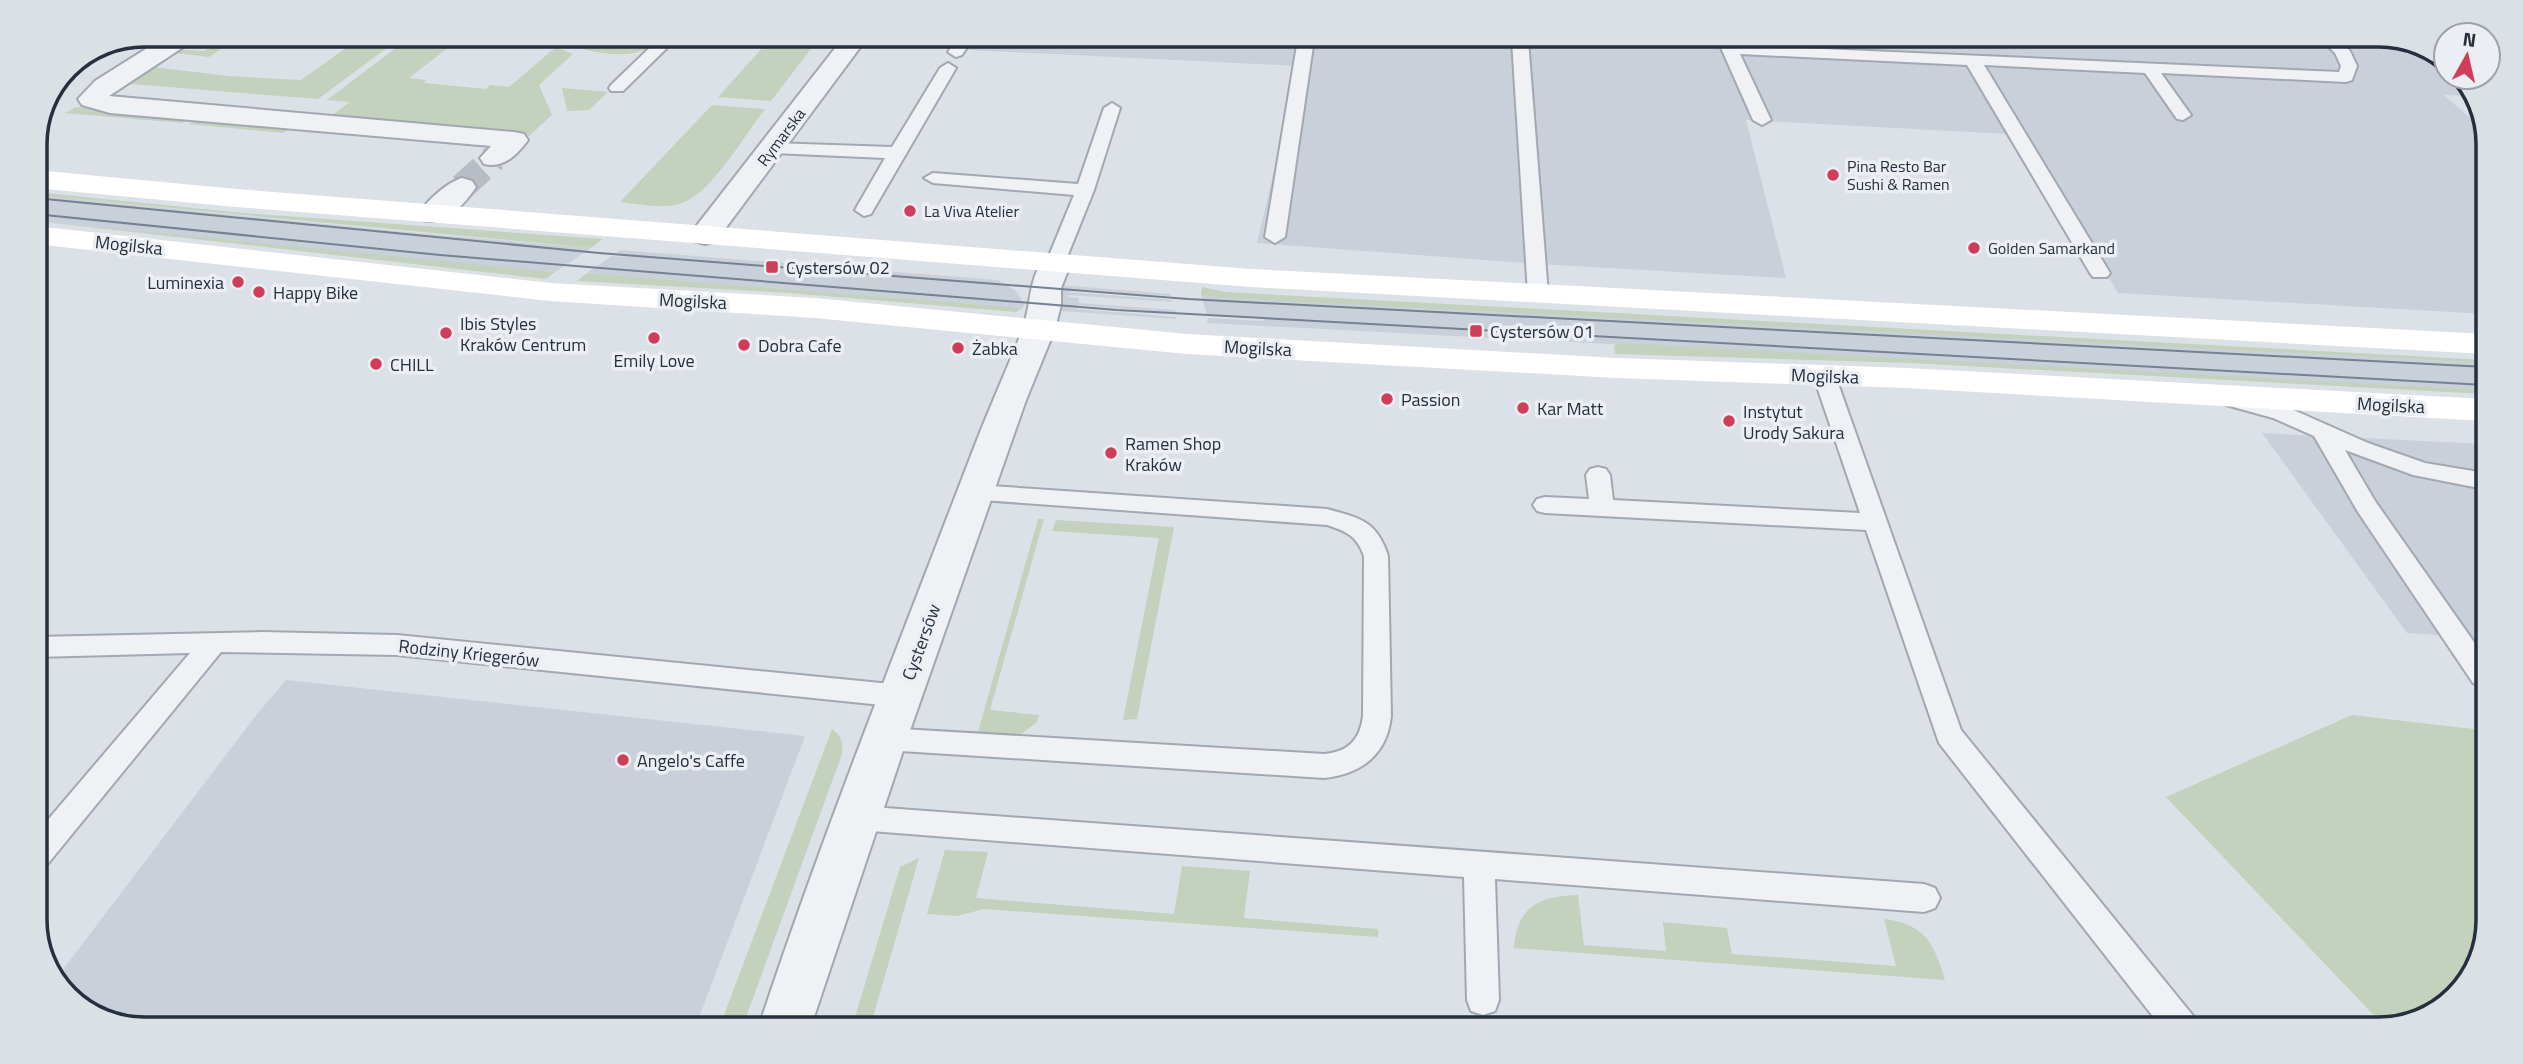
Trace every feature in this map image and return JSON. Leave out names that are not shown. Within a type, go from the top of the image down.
[{"type":"main road","points":[[47,180],[433,214],[1251,278],[2476,343]]},
{"type":"main road","name":"Mogilska","points":[[47,236],[550,292],[815,308],[1226,346],[1616,368],[1824,375],[2476,409]]},
{"type":"street","points":[[166,47],[104,86],[91,99],[110,105],[514,140],[494,158]]},
{"type":"street","name":"Rymarska","points":[[705,235],[848,47]]},
{"type":"street","points":[[433,214],[462,187]]},
{"type":"street","name":"Cystersów","points":[[788,1017],[893,718],[1014,388],[1039,328],[1045,304],[1045,288],[1056,263]]},
{"type":"lane","points":[[617,88],[660,47]]},
{"type":"lane","points":[[1275,237],[1305,47]]},
{"type":"lane","points":[[1520,47],[1538,294]]},
{"type":"lane","points":[[1728,47],[1762,120]]},
{"type":"lane","points":[[1758,47],[1973,61],[2346,77],[2349,66],[2338,47]]},
{"type":"lane","points":[[1973,61],[2100,273]]},
{"type":"lane","points":[[864,210],[948,68]]},
{"type":"lane","points":[[2150,69],[2183,115]]},
{"type":"lane","points":[[1056,263],[1085,190],[1112,108]]},
{"type":"lane","points":[[773,148],[897,153]]},
{"type":"lane","points":[[933,178],[1085,190]]},
{"type":"lane","points":[[1824,375],[1949,734],[2173,1017]]},
{"type":"lane","points":[[2202,394],[2281,413],[2360,449],[2421,470],[2476,480]]},
{"type":"lane","points":[[2322,431],[2366,506],[2476,666]]},
{"type":"lane","points":[[1598,475],[1602,508]]},
{"type":"lane","name":"Rodziny Kriegerów","points":[[47,648],[214,642],[397,645],[893,718],[1324,766],[1347,762],[1364,751],[1374,736],[1377,716],[1376,556],[1371,537],[1355,524],[1327,517],[976,493]]},
{"type":"lane","points":[[1545,505],[1875,522]]},
{"type":"lane","points":[[47,843],[214,642]]},
{"type":"lane","points":[[858,818],[1924,898]]},
{"type":"lane","points":[[1479,864],[1483,1000]]},
{"type":"shaded area","points":[[971,47],[2398,49],[2432,63],[2432,91],[2460,91],[2463,96],[2444,95],[2473,120],[2476,138],[2476,313],[2118,293],[2026,135],[1746,120],[1786,278],[1538,264],[1257,243],[1299,66],[969,50]]},
{"type":"shaded area","points":[[47,196],[591,248],[555,272],[47,222]]},
{"type":"shaded area","points":[[620,250],[998,280],[1016,291],[1024,304],[1023,308],[587,273],[612,256],[625,257],[627,254],[616,253]]},
{"type":"shaded area","points":[[1060,285],[1171,294],[1071,289],[1069,292],[1173,302],[1068,297],[1079,298],[1078,303],[1175,310],[1176,313],[1078,305],[1076,309],[1176,319],[1061,311]]},
{"type":"shaded area","points":[[1201,295],[2476,362],[2476,390],[1207,323],[1208,318],[1263,321],[1264,318],[1207,315]]},
{"type":"shaded area","points":[[2262,433],[2476,444],[2476,638],[2407,633]]},
{"type":"shaded area","points":[[286,680],[805,736],[699,1017],[144,1017],[125,1015],[96,1004],[80,993],[62,971],[257,714]]},
{"type":"green space","points":[[210,47],[224,47],[209,57],[176,53],[181,50],[204,51]]},
{"type":"green space","points":[[348,47],[388,47],[318,99],[118,83],[153,67],[229,76],[301,80]]},
{"type":"green space","points":[[397,47],[449,47],[409,78],[426,80],[424,83],[486,89],[490,85],[509,87],[556,47],[573,54],[539,85],[552,115],[529,136],[327,119],[350,102],[327,100]]},
{"type":"green space","points":[[575,47],[649,47],[633,53],[620,54]]},
{"type":"green space","points":[[763,47],[812,47],[771,101],[718,97]]},
{"type":"green space","points":[[562,88],[608,92],[589,110],[567,111]]},
{"type":"green space","points":[[712,105],[765,109],[715,177],[691,199],[665,206],[620,202]]},
{"type":"green space","points":[[76,107],[191,116],[182,123],[65,113]]},
{"type":"green space","points":[[199,117],[293,126],[283,133],[189,124]]},
{"type":"green space","points":[[47,193],[243,213],[603,239],[591,248],[47,196]]},
{"type":"green space","points":[[47,222],[47,222],[555,272],[546,279]]},
{"type":"green space","points":[[587,273],[1023,308],[1016,312],[789,293],[577,281]]},
{"type":"green space","points":[[1202,287],[1225,292],[2476,359],[2476,362],[1233,298],[1201,295]]},
{"type":"green space","points":[[1614,345],[2476,390],[2476,394],[1911,363],[1615,354]]},
{"type":"green space","points":[[1038,519],[1044,519],[990,710],[1039,715],[1037,722],[1020,735],[978,732]]},
{"type":"green space","points":[[1056,520],[1174,527],[1137,719],[1123,720],[1159,538],[1052,531]]},
{"type":"green space","points":[[2352,715],[2476,729],[2476,920],[2474,939],[2463,968],[2452,984],[2433,1000],[2404,1013],[2375,1017],[2166,797]]},
{"type":"green space","points":[[832,729],[841,740],[842,754],[746,1017],[723,1017]]},
{"type":"green space","points":[[945,850],[988,852],[976,898],[1174,914],[1182,866],[1250,871],[1244,918],[1378,929],[1378,937],[984,909],[957,916],[927,914]]},
{"type":"green space","points":[[919,858],[873,1017],[855,1017],[900,867]]},
{"type":"green space","points":[[1578,895],[1584,945],[1666,951],[1663,922],[1727,928],[1732,954],[1896,966],[1884,919],[1909,925],[1926,937],[1937,956],[1945,980],[1514,948],[1520,922],[1533,906],[1552,898]]},
{"type":"tunnel","points":[[462,187],[494,158]]},
{"type":"tram line","points":[[47,199],[599,253],[1188,299],[2476,366]]},
{"type":"tram line","points":[[47,215],[440,255],[1117,310],[2476,385]]},
{"type":"place","name":"Pina Resto Bar Sushi & Ramen","points":[[1833,175]]},
{"type":"place","name":"La Viva Atelier","points":[[910,211]]},
{"type":"place","name":"Golden Samarkand","points":[[1974,248]]},
{"type":"place","name":"Cystersów 02","points":[[772,267]]},
{"type":"place","name":"Luminexia","points":[[238,282]]},
{"type":"place","name":"Happy Bike","points":[[259,292]]},
{"type":"place","name":"Cystersów 01","points":[[1476,331]]},
{"type":"place","name":"Ibis Styles Kraków Centrum","points":[[446,333]]},
{"type":"place","name":"Emily Love","points":[[654,338]]},
{"type":"place","name":"Dobra Cafe","points":[[744,345]]},
{"type":"place","name":"Żabka","points":[[958,348]]},
{"type":"place","name":"CHILL","points":[[376,364]]},
{"type":"place","name":"Passion","points":[[1387,399]]},
{"type":"place","name":"Kar Matt","points":[[1523,408]]},
{"type":"place","name":"Instytut Urody Sakura","points":[[1729,421]]},
{"type":"place","name":"Ramen Shop Kraków","points":[[1111,453]]},
{"type":"place","name":"Angelo's Caffe","points":[[623,760]]}]
